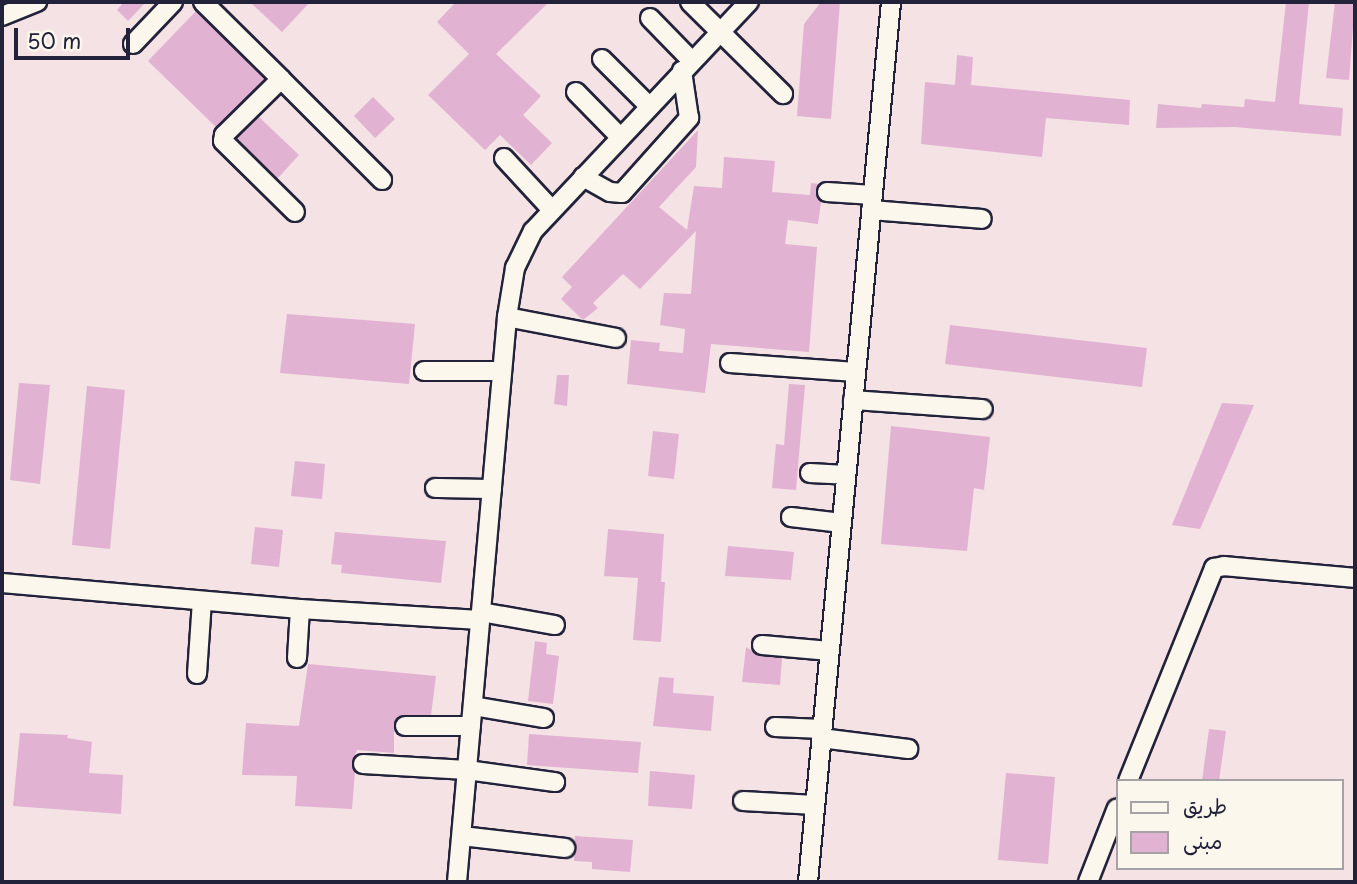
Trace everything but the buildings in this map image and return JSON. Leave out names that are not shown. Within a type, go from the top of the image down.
[{"type":"street","points":[[2,16],[37,2]]},
{"type":"street","points":[[133,44],[173,2]]},
{"type":"street","points":[[203,2],[382,180]]},
{"type":"street","points":[[690,2],[783,94]]},
{"type":"street","points":[[457,882],[507,317],[515,268],[522,248],[552,210],[749,2]]},
{"type":"street","points":[[808,882],[891,2]]},
{"type":"street","points":[[583,177],[610,192],[622,193],[689,118],[687,66],[650,18]]},
{"type":"street","points":[[602,59],[649,106]]},
{"type":"street","points":[[281,79],[224,135],[223,141],[295,212]]},
{"type":"street","points":[[576,92],[620,137]]},
{"type":"street","points":[[504,158],[552,210]]},
{"type":"street","points":[[827,192],[872,203],[982,219]]},
{"type":"street","points":[[507,317],[616,338]]},
{"type":"street","points":[[730,363],[856,372]]},
{"type":"street","points":[[424,371],[502,372]]},
{"type":"street","points":[[853,400],[983,409]]},
{"type":"street","points":[[810,473],[846,475]]},
{"type":"street","points":[[435,488],[492,489]]},
{"type":"street","points":[[791,517],[842,523]]},
{"type":"street","points":[[1129,779],[1214,568],[1224,566],[1355,578]]},
{"type":"street","points":[[2,583],[300,609],[480,616],[555,625]]},
{"type":"street","points":[[197,674],[202,601]]},
{"type":"street","points":[[297,658],[300,609]]},
{"type":"street","points":[[762,645],[830,651]]},
{"type":"street","points":[[473,706],[544,718]]},
{"type":"street","points":[[405,726],[471,726]]},
{"type":"street","points":[[775,727],[908,750]]},
{"type":"street","points":[[363,764],[467,770],[555,782]]},
{"type":"street","points":[[743,801],[815,805]]},
{"type":"street","points":[[1088,882],[1116,811]]},
{"type":"street","points":[[462,836],[565,848]]},
{"type":"shaded area","points":[[2,2],[1355,2],[1355,882],[2,882]]}]
